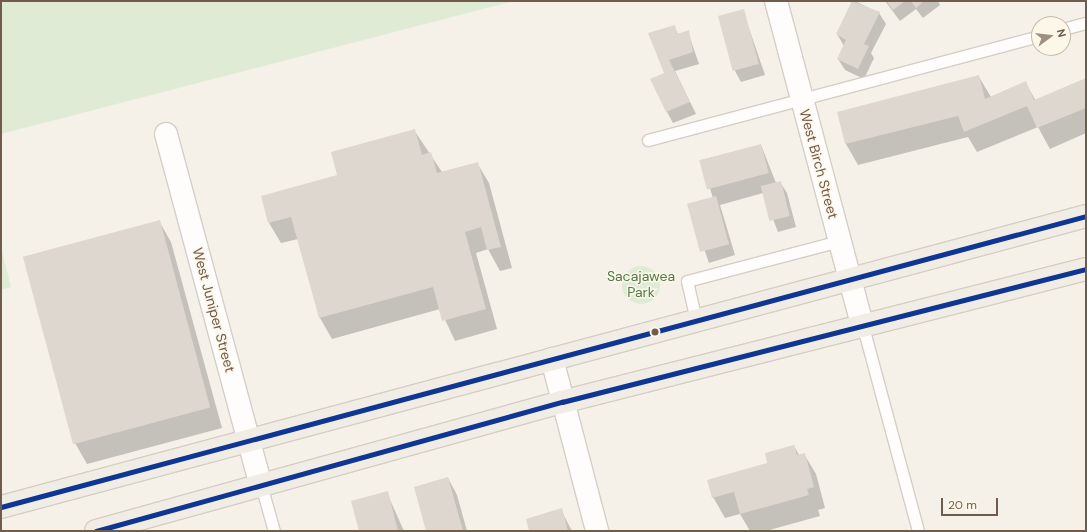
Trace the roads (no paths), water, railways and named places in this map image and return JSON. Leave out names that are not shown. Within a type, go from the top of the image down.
[{"type":"main road","points":[[1,507],[850,278],[1086,216]]},
{"type":"main road","points":[[96,531],[562,402],[863,327],[1086,269]]},
{"type":"street","name":"West Birch Street","points":[[776,1],[863,327]]},
{"type":"street","name":"West Juniper Street","points":[[166,134],[261,485]]},
{"type":"street","points":[[552,359],[562,402],[597,531]]},
{"type":"lane","points":[[1071,27],[1086,23]]},
{"type":"lane","points":[[648,140],[802,101],[1031,38]]},
{"type":"lane","points":[[696,320],[687,281],[840,241]]},
{"type":"lane","points":[[863,327],[918,531]]},
{"type":"lane","points":[[261,485],[274,531]]},
{"type":"park label","name":"Sacajawea Park","points":[[641,284]]}]
